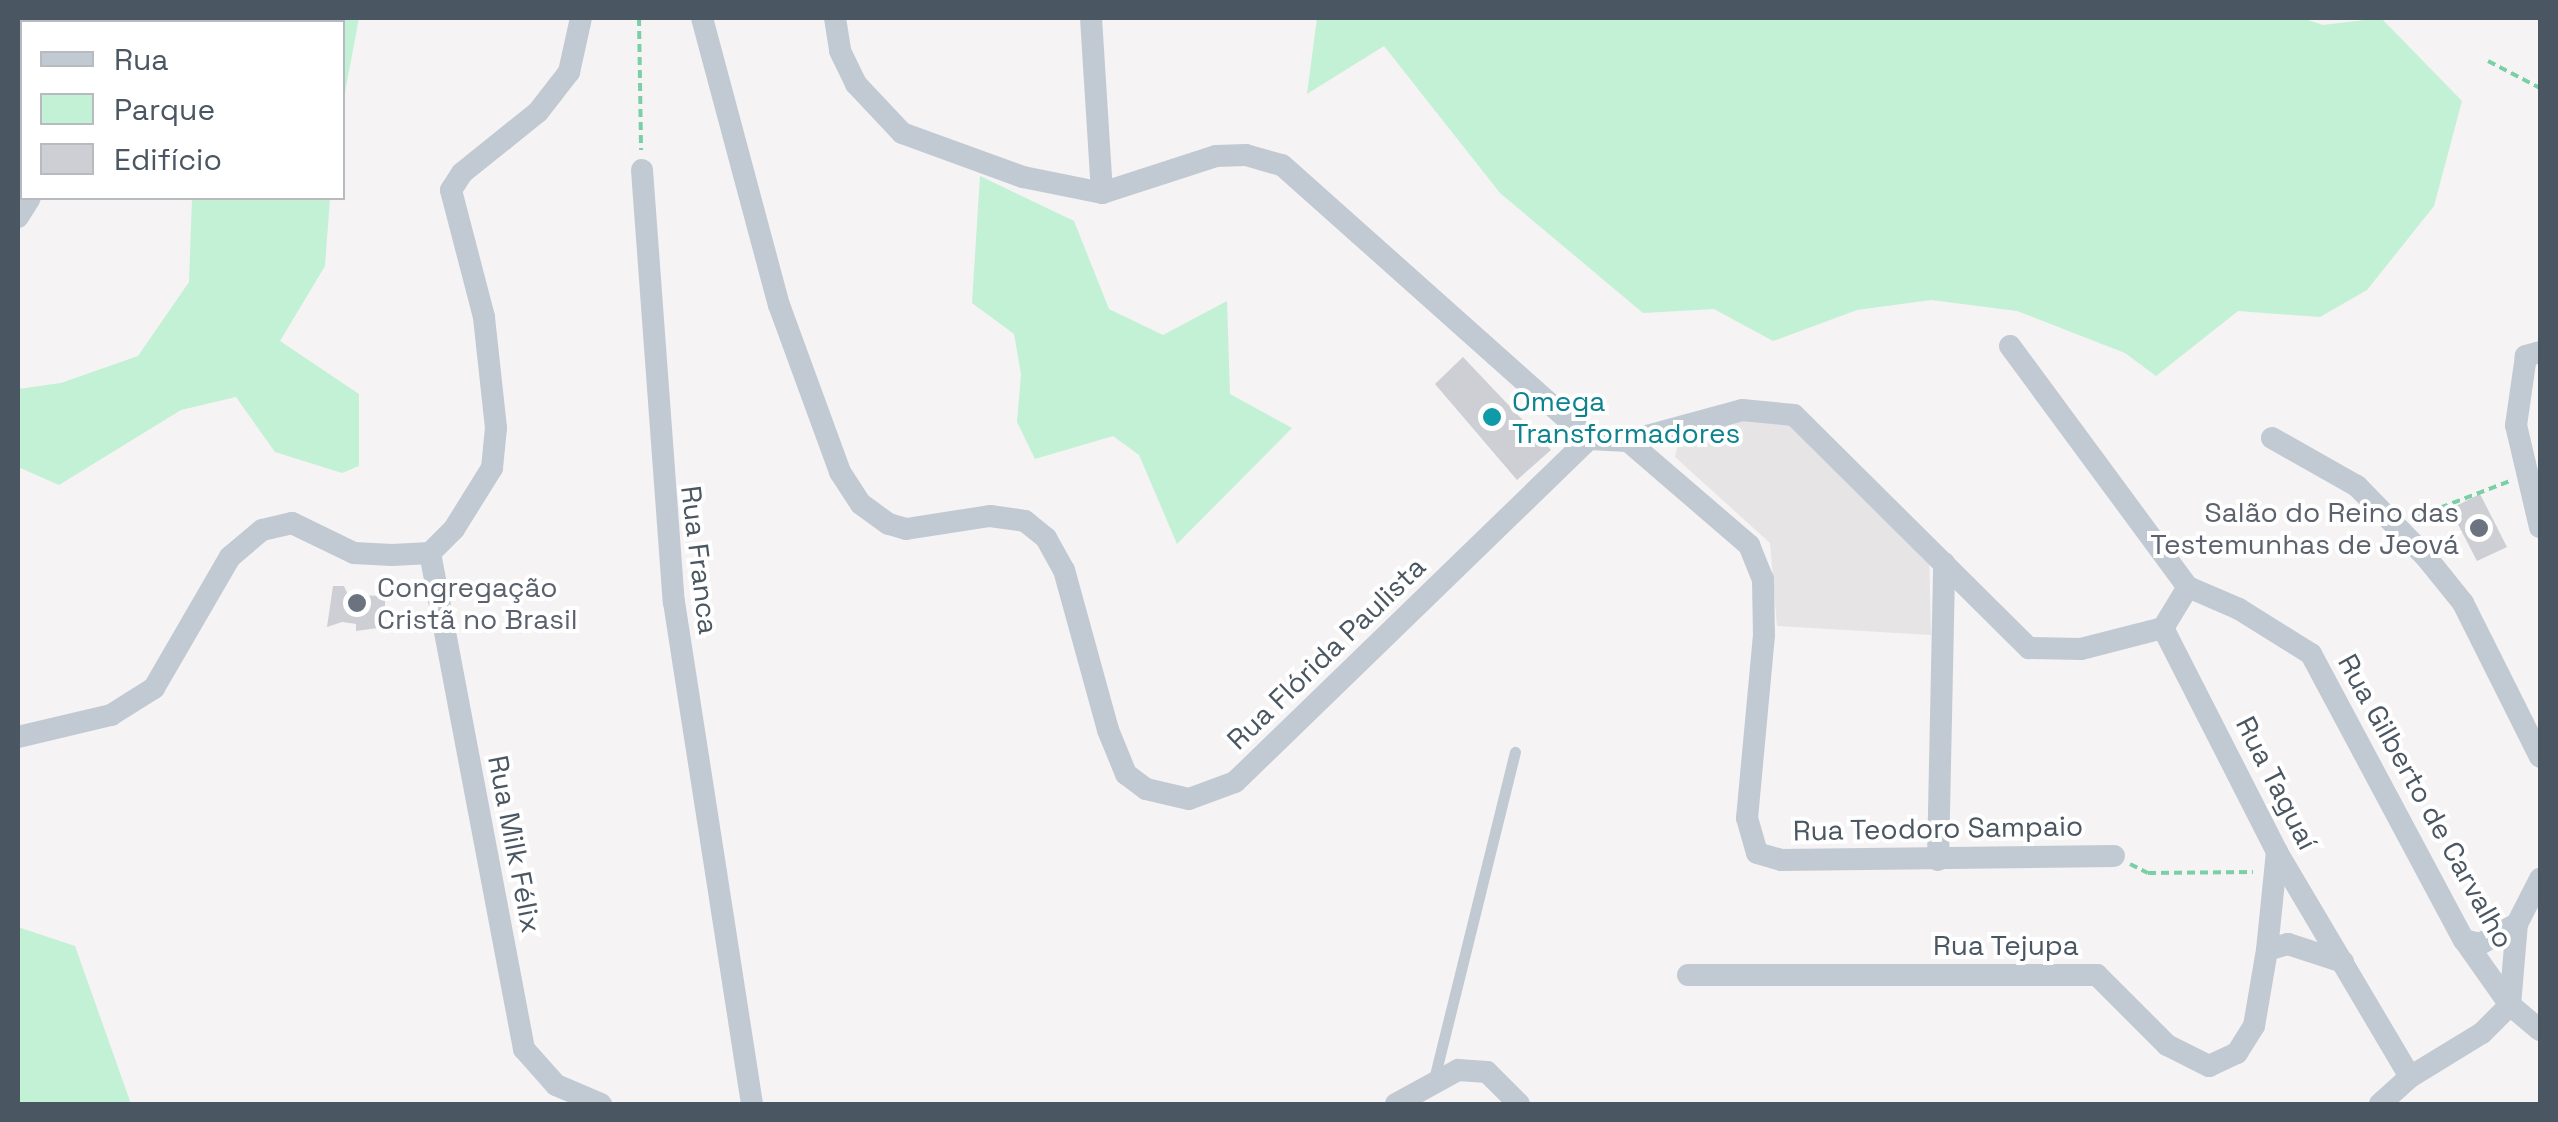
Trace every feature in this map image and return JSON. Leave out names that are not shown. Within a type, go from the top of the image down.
[{"type":"street","points":[[18,737],[112,715],[154,688],[230,558],[262,530],[292,523],[354,552],[430,553],[484,484],[496,444],[484,317],[450,190],[462,173],[525,125],[569,72],[582,18]]},
{"type":"street","name":"Rua Flórida Paulista","points":[[702,18],[779,305],[840,472],[861,504],[889,524],[906,529],[990,516],[1025,522],[1046,538],[1064,570],[1108,730],[1126,774],[1146,789],[1189,799],[1235,782],[1589,439]]},
{"type":"street","points":[[835,18],[840,51],[856,84],[902,132],[1023,178],[1102,193],[1216,156],[1246,155],[1282,165],[1589,439],[1628,441],[1742,410],[1794,415],[1944,563],[2009,636],[2029,648],[2081,648],[2163,628],[2188,587],[2010,346]]},
{"type":"street","points":[[1091,18],[1102,193]]},
{"type":"street","name":"Rua Franca","points":[[642,170],[674,602],[752,1104]]},
{"type":"street","points":[[2540,352],[2526,356],[2516,426],[2524,476],[2540,527]]},
{"type":"street","points":[[2272,438],[2357,486],[2397,524],[2463,603],[2540,757]]},
{"type":"street","name":"Rua Teodoro Sampaio","points":[[1628,441],[1748,544],[1762,580],[1764,635],[1747,818],[1758,853],[1781,860],[2114,856]]},
{"type":"street","name":"Rua Milk Félix","points":[[430,553],[524,1049],[556,1085],[601,1104]]},
{"type":"street","points":[[1938,860],[1944,563]]},
{"type":"street","name":"Rua Gilberto de Carvalho","points":[[2188,587],[2311,654],[2464,940],[2510,1005],[2540,1030]]},
{"type":"street","name":"Rua Taguaí","points":[[2163,628],[2275,862],[2343,962]]},
{"type":"street","name":"Rua Tejupa","points":[[1688,974],[2097,975],[2168,1046],[2209,1066],[2236,1054],[2254,1026],[2267,950],[2275,862]]},
{"type":"street","points":[[2380,1104],[2410,1077],[2482,1034],[2510,1005],[2517,924],[2540,879]]},
{"type":"street","points":[[2464,940],[2480,944],[2517,924]]},
{"type":"street","points":[[2267,950],[2288,944],[2343,962],[2410,1077]]},
{"type":"street","points":[[1396,1104],[1458,1070],[1487,1072],[1519,1104]]},
{"type":"lane","points":[[1422,1091],[1515,752]]},
{"type":"path","points":[[639,18],[642,170]]},
{"type":"path","points":[[2488,61],[2540,88]]},
{"type":"path","points":[[2397,524],[2524,476]]},
{"type":"path","points":[[2114,856],[2148,873],[2275,862]]},
{"type":"shaded area","points":[[1786,415],[1929,553],[1931,635],[1777,626],[1770,543],[1675,457],[1680,435],[1731,418]]},
{"type":"green space","points":[[359,18],[345,92],[345,20],[231,20]]},
{"type":"green space","points":[[1317,18],[2302,18],[2323,25],[2381,18],[2462,101],[2434,206],[2367,290],[2320,317],[2238,311],[2156,376],[2125,353],[2017,311],[1931,300],[1857,310],[1773,341],[1714,309],[1643,313],[1500,193],[1384,46],[1307,94]]},
{"type":"green space","points":[[980,176],[1074,221],[1109,309],[1163,335],[1227,301],[1230,394],[1292,428],[1177,544],[1139,455],[1113,436],[1035,459],[1017,422],[1021,374],[1014,334],[972,303]]},
{"type":"green space","points":[[192,200],[330,200],[325,266],[280,341],[359,394],[359,466],[342,473],[275,452],[236,397],[181,410],[59,485],[18,467],[18,389],[61,383],[138,356],[189,282]]},
{"type":"green space","points":[[18,927],[75,946],[131,1104],[18,1104]]},
{"type":"building","name":"Omega Transformadores","points":[[1463,357],[1551,450],[1517,480],[1435,384]]},
{"type":"building","name":"Salão do Reino das Testemunhas de Jeová","points":[[2480,494],[2507,547],[2477,561],[2450,509]]},
{"type":"building","name":"Congregação Cristã no Brasil","points":[[333,586],[344,586],[348,595],[385,596],[385,627],[356,631],[356,624],[342,622],[327,627]]},
{"type":"place","name":"Omega Transformadores","points":[[1492,417]]},
{"type":"place","name":"Salão do Reino das Testemunhas de Jeová","points":[[2479,528]]},
{"type":"place","name":"Congregação Cristã no Brasil","points":[[357,603]]}]
